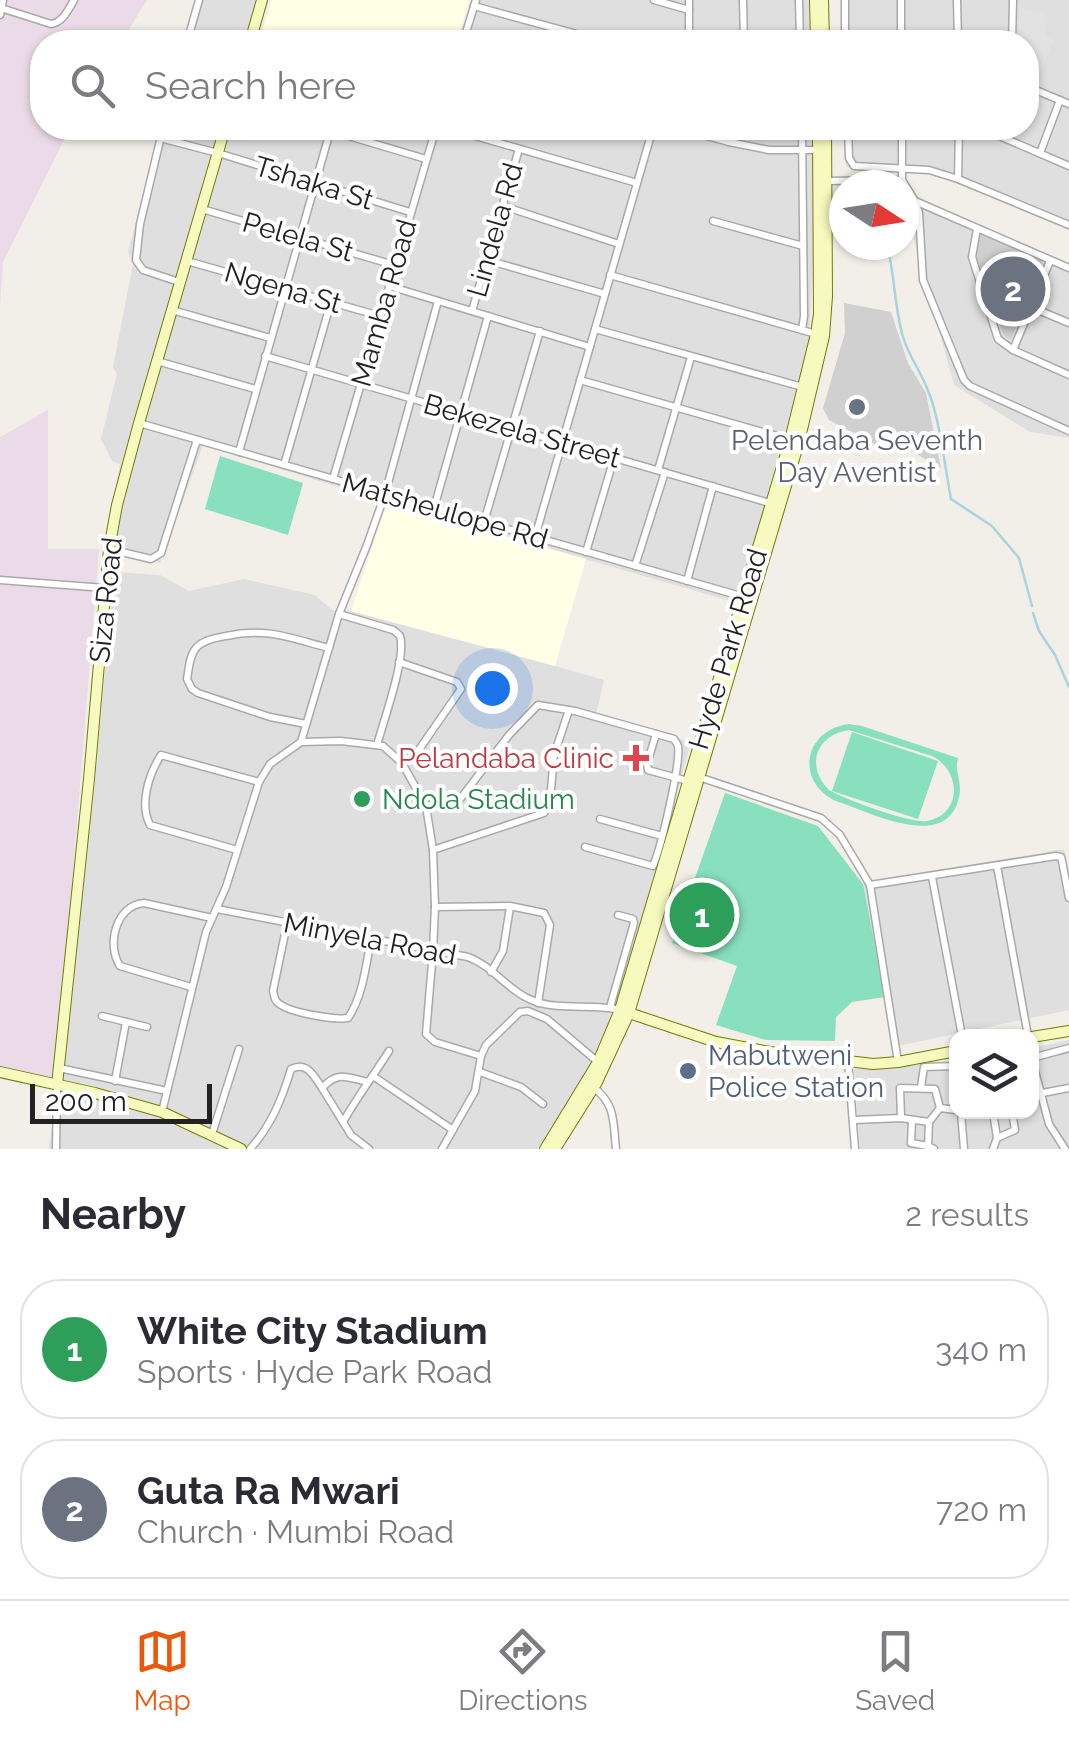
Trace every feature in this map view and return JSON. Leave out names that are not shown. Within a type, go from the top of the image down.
[{"type":"street","points":[[3,0],[1,11],[51,24],[64,17],[74,0]]},
{"type":"street","points":[[191,30],[200,0]]},
{"type":"street","points":[[253,30],[262,0]]},
{"type":"street","points":[[654,0],[689,10]]},
{"type":"street","points":[[689,0],[689,30]]},
{"type":"street","points":[[744,0],[744,30]]},
{"type":"street","points":[[799,0],[800,30]]},
{"type":"street","points":[[815,0],[816,30]]},
{"type":"street","points":[[824,0],[824,30]]},
{"type":"street","points":[[844,30],[845,0]]},
{"type":"street","points":[[901,0],[901,30]]},
{"type":"street","points":[[957,0],[958,30]]},
{"type":"street","points":[[1012,30],[1013,0]]},
{"type":"street","points":[[466,30],[475,3],[566,30]]},
{"type":"street","points":[[1039,91],[1069,104]]},
{"type":"street","points":[[1040,153],[1060,100]]},
{"type":"street","points":[[160,140],[140,224],[136,260],[143,270],[179,282]]},
{"type":"street","name":"Tshaka St","points":[[168,140],[410,212]]},
{"type":"street","name":"Siza Road","points":[[57,1086],[109,550],[117,505],[222,140]]},
{"type":"street","points":[[238,452],[325,140]]},
{"type":"street","points":[[366,140],[426,159]]},
{"type":"street","name":"Mamba Road","points":[[333,479],[432,140]]},
{"type":"street","points":[[489,140],[637,183]]},
{"type":"street","points":[[535,537],[650,140]]},
{"type":"street","points":[[722,140],[770,150],[822,150]]},
{"type":"street","points":[[802,140],[802,330]]},
{"type":"street","name":"Hyde Park Road","points":[[555,1149],[590,1085],[620,1010],[795,441],[828,296],[822,140]]},
{"type":"street","points":[[848,140],[849,158],[854,166],[920,168],[958,179],[1069,225]]},
{"type":"street","points":[[902,140],[902,167]]},
{"type":"street","points":[[958,179],[959,140]]},
{"type":"street","points":[[1010,140],[1069,166]]},
{"type":"street","name":"Lindela Rd","points":[[472,311],[519,149]]},
{"type":"street","points":[[822,181],[829,181]]},
{"type":"street","points":[[919,202],[1069,268]]},
{"type":"street","points":[[502,206],[620,244]]},
{"type":"street","name":"Pelela St","points":[[202,209],[394,265]]},
{"type":"street","points":[[919,218],[923,280],[964,380],[1069,430]]},
{"type":"street","points":[[713,221],[804,246]]},
{"type":"street","points":[[977,229],[972,257],[998,339],[1013,350],[1069,375]]},
{"type":"street","name":"Ngena St","points":[[186,260],[380,316]]},
{"type":"street","points":[[487,260],[605,294]]},
{"type":"street","points":[[1013,350],[1050,261]]},
{"type":"street","points":[[610,275],[820,335]]},
{"type":"street","points":[[389,286],[590,346]]},
{"type":"street","points":[[301,742],[340,614],[385,494],[438,301]]},
{"type":"street","points":[[284,465],[331,302]]},
{"type":"street","points":[[1030,307],[1069,323]]},
{"type":"street","points":[[171,310],[270,338]]},
{"type":"street","points":[[434,508],[488,316]]},
{"type":"street","points":[[595,329],[808,389]]},
{"type":"street","points":[[484,522],[540,332]]},
{"type":"street","name":"Bekezela Street","points":[[265,356],[776,505]]},
{"type":"street","points":[[635,566],[691,356]]},
{"type":"street","points":[[157,361],[255,389]]},
{"type":"street","points":[[580,380],[795,441]]},
{"type":"street","name":"Matsheulope Rd","points":[[140,423],[748,598]]},
{"type":"street","points":[[109,550],[151,559],[161,553],[196,440]]},
{"type":"street","points":[[586,552],[614,458]]},
{"type":"street","points":[[687,581],[713,486]]},
{"type":"street","points":[[0,580],[105,588]]},
{"type":"street","points":[[340,614],[400,635],[399,662],[377,744]]},
{"type":"street","points":[[306,724],[270,717],[192,690],[187,679],[190,662],[196,648],[204,642],[245,631],[329,648]]},
{"type":"street","points":[[399,662],[457,682],[460,689],[418,751],[402,763]]},
{"type":"street","points":[[426,806],[461,798],[534,707],[542,704],[676,741],[674,778],[655,864],[651,867],[586,846]]},
{"type":"street","points":[[432,850],[544,813],[550,801],[554,755],[570,710]]},
{"type":"street","points":[[656,734],[648,770],[694,779],[820,818],[840,835],[870,885],[898,1062]]},
{"type":"street","points":[[162,1112],[206,932],[259,782],[270,764],[301,742],[377,744],[390,750],[402,763],[426,806],[432,850],[434,951],[426,1034],[436,1042],[481,1056]]},
{"type":"street","points":[[237,850],[150,825],[145,801],[152,776],[161,755],[259,782]]},
{"type":"street","points":[[600,819],[662,836]]},
{"type":"street","points":[[870,885],[1060,857],[1069,898]]},
{"type":"street","points":[[997,866],[1028,1029]]},
{"type":"street","points":[[932,876],[961,1029]]},
{"type":"street","points":[[191,987],[120,966],[113,949],[117,926],[124,911],[136,903],[212,918]]},
{"type":"street","points":[[435,907],[510,906],[538,910],[549,920],[538,1003]]},
{"type":"street","points":[[491,972],[502,952],[510,906]]},
{"type":"street","name":"Minyela Road","points":[[217,909],[476,960],[538,1003],[620,1010]]},
{"type":"street","points":[[618,915],[634,923],[620,1010],[716,1042],[770,1052],[873,1064],[949,1052]]},
{"type":"street","points":[[287,924],[272,991],[275,999],[284,1007],[333,1018],[348,1018],[353,1010],[371,939]]},
{"type":"street","points":[[442,1149],[475,1092],[481,1056],[495,1035],[520,1012],[528,1010],[547,1019],[598,1062]]},
{"type":"street","name":"Hyde Park Road","points":[[546,1149],[590,1085],[620,1010]]},
{"type":"street","points":[[102,1016],[147,1027]]},
{"type":"street","points":[[115,1081],[126,1022]]},
{"type":"street","points":[[1039,1036],[1069,1031]]},
{"type":"street","points":[[1039,1060],[1069,1048]]},
{"type":"street","points":[[212,1134],[239,1049]]},
{"type":"street","points":[[343,1122],[389,1051]]},
{"type":"street","points":[[848,1061],[855,1149]]},
{"type":"street","points":[[250,1149],[282,1100],[291,1069],[301,1066],[308,1068],[351,1135],[369,1149]]},
{"type":"street","points":[[920,1087],[924,1067],[949,1066]]},
{"type":"street","points":[[59,1068],[168,1091]]},
{"type":"street","points":[[0,1072],[162,1112],[241,1149]]},
{"type":"street","points":[[480,1072],[521,1088],[544,1104]]},
{"type":"street","points":[[322,1088],[330,1078],[338,1076],[371,1079],[454,1130]]},
{"type":"street","points":[[590,1085],[607,1098],[616,1149]]},
{"type":"street","points":[[56,1149],[57,1086]]},
{"type":"street","points":[[901,1118],[900,1088],[937,1091],[940,1108],[929,1122],[931,1148],[910,1143],[912,1120]]},
{"type":"street","points":[[1039,1093],[1069,1088]]},
{"type":"street","points":[[1039,1101],[1065,1149]]},
{"type":"street","points":[[940,1108],[949,1109]]},
{"type":"street","points":[[854,1120],[901,1118],[929,1122]]},
{"type":"street","points":[[960,1119],[964,1149]]},
{"type":"street","points":[[992,1149],[997,1138],[993,1119]]},
{"type":"street","points":[[997,1138],[1015,1130],[1013,1119]]},
{"type":"shaded area","points":[[0,0],[147,0],[128,30],[30,30],[30,140],[64,140],[3,262],[0,306]]},
{"type":"shaded area","points":[[195,0],[258,0],[252,30],[187,30]]},
{"type":"shaded area","points":[[271,0],[469,0],[460,30],[263,30]]},
{"type":"shaded area","points":[[475,0],[809,0],[810,30],[466,30]]},
{"type":"shaded area","points":[[841,0],[1069,0],[1069,226],[917,167],[846,167],[845,140],[1039,140],[1039,30],[842,30]]},
{"type":"shaded area","points":[[1019,7],[1044,12],[1045,35],[1054,40],[1040,73],[1039,30],[1020,30]]},
{"type":"shaded area","points":[[158,140],[812,140],[814,236],[809,348],[737,603],[203,445],[160,563],[104,552],[120,464],[112,461],[101,439],[117,374],[113,367],[133,264],[128,252]]},
{"type":"shaded area","points":[[920,199],[1069,264],[1069,438],[1030,432],[954,385],[919,258]]},
{"type":"shaded area","points":[[981,235],[1043,261],[1011,340],[1004,336],[974,256]]},
{"type":"shaded area","points":[[844,303],[891,312],[908,363],[926,393],[941,468],[906,448],[882,448],[829,420],[823,408],[845,333]]},
{"type":"shaded area","points":[[48,410],[48,549],[99,549],[54,1080],[0,1066],[0,437]]},
{"type":"shaded area","points":[[387,502],[586,559],[555,666],[351,611]]},
{"type":"shaded area","points":[[114,572],[160,575],[189,591],[244,579],[315,595],[332,610],[351,611],[604,680],[596,715],[691,742],[623,990],[595,1060],[538,1149],[49,1149],[95,782]]},
{"type":"shaded area","points":[[1064,849],[1069,871],[1069,1010],[979,1029],[949,1029],[949,1035],[893,1047],[863,884]]},
{"type":"shaded area","points":[[1069,1040],[1069,1149],[860,1149],[854,1069],[949,1062],[949,1119],[1039,1119],[1039,1046]]},
{"type":"green space","points":[[220,456],[303,483],[288,535],[205,509]]},
{"type":"green space","points":[[862,726],[958,758],[960,792],[952,814],[940,823],[906,824],[836,801],[823,792],[814,782],[810,758],[822,736],[834,728]],"holes":[[[849,730],[932,756],[949,771],[954,791],[947,810],[927,821],[893,815],[829,790],[816,762],[829,738]]]},
{"type":"green space","points":[[852,732],[938,761],[918,819],[832,791]]},
{"type":"green space","points":[[725,793],[818,826],[863,884],[885,997],[852,1002],[836,1017],[835,1041],[766,1040],[716,1025],[737,966],[672,943]]},
{"type":"waterway","points":[[890,260],[900,325],[933,404],[951,499],[992,526],[1019,558],[1032,606]]},
{"type":"waterway","points":[[1033,613],[1069,687]]},
{"type":"place","name":"Guta Ra Mwari","points":[[1013,289]]},
{"type":"place","name":"Pelendaba Seventh Day Aventist","points":[[857,407]]},
{"type":"place","name":"Pelandaba Clinic","points":[[636,758]]},
{"type":"place","name":"Ndola Stadium","points":[[362,799]]},
{"type":"place","name":"White City Stadium","points":[[702,915]]},
{"type":"place","name":"Mabutweni Police Station","points":[[688,1071]]}]
